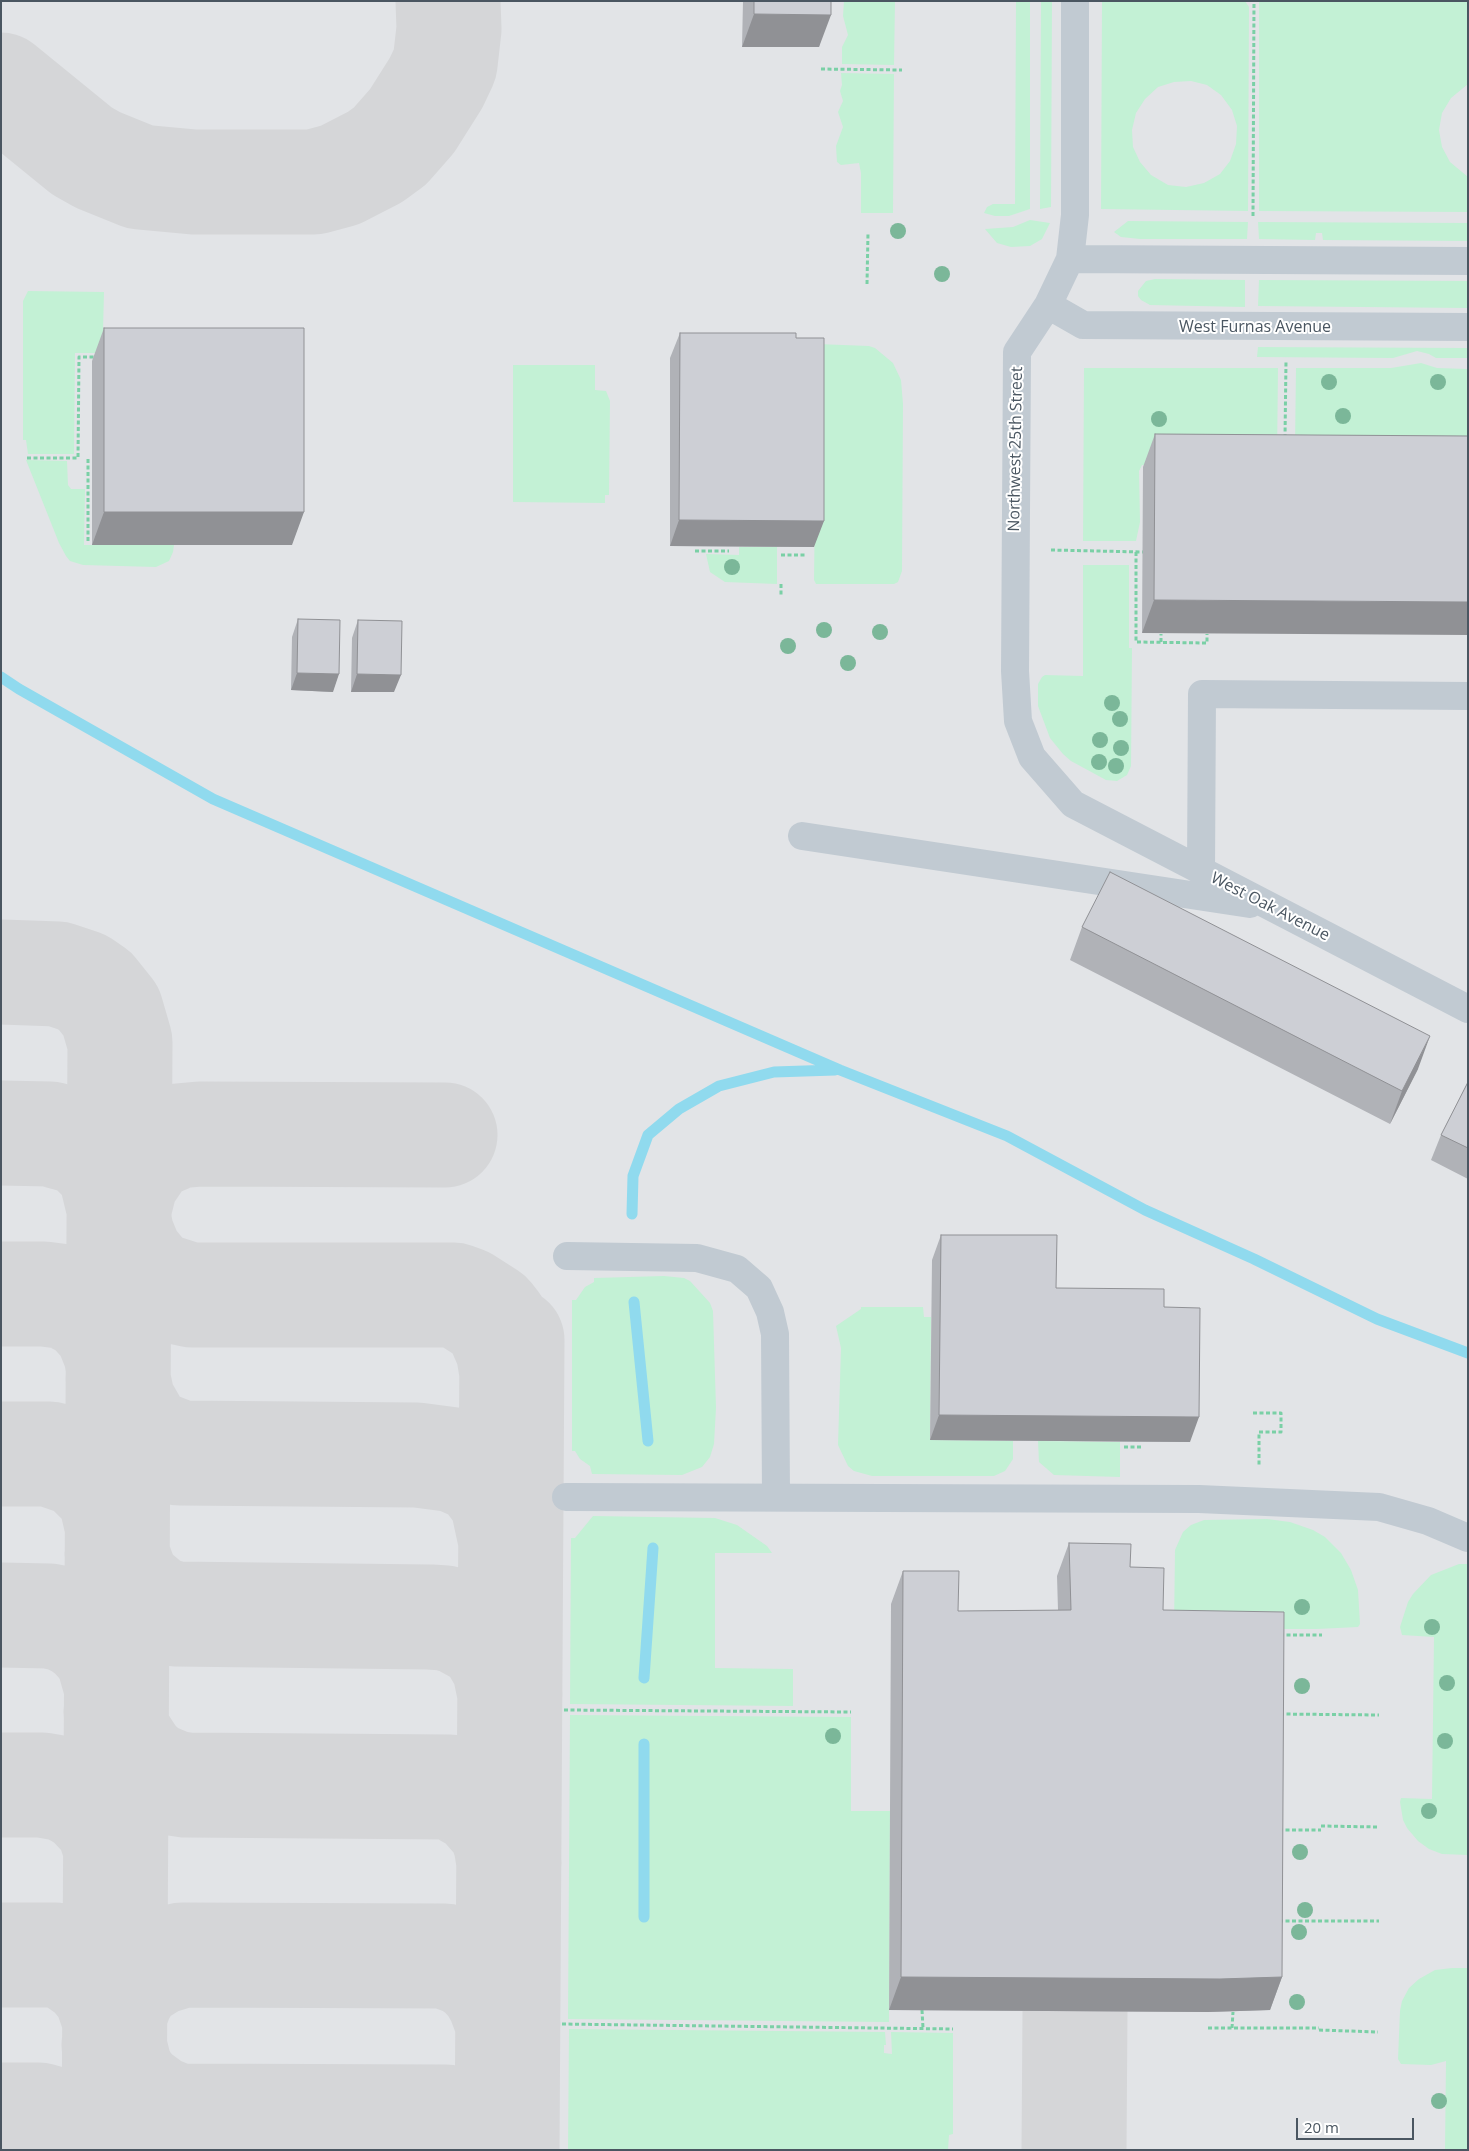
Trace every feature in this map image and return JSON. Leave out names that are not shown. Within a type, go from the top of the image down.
[{"type":"lane","name":"Northwest 25th Street","points":[[1073,804],[1032,757],[1018,721],[1015,671],[1017,352],[1048,305],[1070,259],[1074,215],[1074,1]]},
{"type":"lane","points":[[1070,259],[1468,261]]},
{"type":"lane","name":"West Furnas Avenue","points":[[1048,305],[1083,325],[1468,327]]},
{"type":"lane","points":[[1201,871],[1202,694],[1468,696]]},
{"type":"lane","name":"West Oak Avenue","points":[[1073,804],[1468,1009]]},
{"type":"lane","points":[[802,836],[1273,908]]},
{"type":"lane","points":[[567,1256],[697,1258],[737,1269],[759,1288],[770,1312],[775,1334],[776,1498]]},
{"type":"lane","points":[[566,1497],[1199,1499],[1379,1507],[1428,1521],[1468,1538]]},
{"type":"path","points":[[1253,216],[1254,1]]},
{"type":"path","points":[[821,69],[902,70]]},
{"type":"path","points":[[867,284],[868,233]]},
{"type":"path","points":[[26,458],[78,458],[79,358],[106,358]]},
{"type":"path","points":[[1285,441],[1286,361]]},
{"type":"path","points":[[88,458],[88,541]]},
{"type":"path","points":[[1049,550],[1143,552]]},
{"type":"path","points":[[695,551],[730,551]]},
{"type":"path","points":[[1136,552],[1136,642],[1207,643],[1207,634]]},
{"type":"path","points":[[781,555],[804,555]]},
{"type":"path","points":[[781,584],[781,595]]},
{"type":"path","points":[[1161,634],[1161,642]]},
{"type":"path","points":[[1253,1413],[1281,1413],[1281,1432],[1259,1432],[1259,1446]]},
{"type":"path","points":[[1124,1447],[1142,1447]]},
{"type":"path","points":[[1272,1635],[1322,1635]]},
{"type":"path","points":[[564,1710],[851,1712]]},
{"type":"path","points":[[1272,1715],[1379,1715]]},
{"type":"path","points":[[1272,1830],[1379,1827]]},
{"type":"path","points":[[1279,1830],[1279,1839]]},
{"type":"path","points":[[1271,1921],[1379,1921]]},
{"type":"path","points":[[922,2010],[923,2028]]},
{"type":"path","points":[[1232,2028],[1233,2012]]},
{"type":"path","points":[[562,2024],[953,2028]]},
{"type":"path","points":[[1208,2028],[1319,2029],[1378,2032]]},
{"type":"shaded area","points":[[1,1],[1468,1],[1468,2150],[1,2150]]},
{"type":"green space","points":[[844,1],[895,1],[894,65],[842,64],[842,47],[848,35],[843,16]]},
{"type":"green space","points":[[1016,1],[1030,1],[1030,209],[1009,216],[995,216],[984,213],[987,207],[993,204],[1015,204]]},
{"type":"green space","points":[[1041,1],[1052,1],[1051,207],[1040,209]]},
{"type":"green space","points":[[1102,1],[1245,1],[1249,7],[1248,211],[1101,209]],"holes":[[[1191,81],[1207,85],[1221,95],[1232,110],[1237,126],[1236,144],[1230,161],[1220,174],[1204,183],[1186,187],[1168,185],[1151,175],[1140,162],[1133,147],[1132,130],[1136,113],[1145,99],[1158,87],[1174,82]]]},
{"type":"green space","points":[[1259,1],[1468,1],[1468,84],[1451,98],[1442,113],[1439,130],[1442,147],[1450,162],[1468,177],[1468,212],[1259,211]]},
{"type":"green space","points":[[841,73],[894,74],[893,213],[861,213],[861,173],[859,163],[841,165],[837,162],[836,146],[843,127],[838,112],[843,101],[840,91],[842,85]]},
{"type":"green space","points":[[1030,220],[1050,223],[1042,239],[1030,246],[1011,247],[997,243],[985,229],[1013,227]]},
{"type":"green space","points":[[1128,221],[1248,222],[1247,239],[1140,239],[1121,237],[1114,232]]},
{"type":"green space","points":[[1258,222],[1468,223],[1468,241],[1323,240],[1322,233],[1316,233],[1315,240],[1259,239]]},
{"type":"green space","points":[[1155,279],[1245,280],[1245,307],[1150,305],[1141,300],[1138,296],[1138,291],[1146,281]]},
{"type":"green space","points":[[1259,280],[1468,281],[1468,308],[1258,306]]},
{"type":"green space","points":[[28,291],[104,292],[103,331],[118,353],[75,353],[74,454],[28,454],[26,440],[23,440],[23,301]]},
{"type":"green space","points":[[817,344],[869,346],[875,348],[893,363],[901,380],[903,404],[902,571],[898,582],[894,584],[816,584],[814,580]]},
{"type":"green space","points":[[1258,347],[1468,348],[1468,358],[1436,358],[1417,351],[1393,358],[1257,357]]},
{"type":"green space","points":[[1421,363],[1437,368],[1468,369],[1468,462],[1295,446],[1296,368],[1391,368]]},
{"type":"green space","points":[[513,365],[595,365],[595,390],[606,391],[610,401],[609,495],[605,495],[605,503],[513,502]]},
{"type":"green space","points":[[1084,368],[1278,368],[1277,459],[1255,467],[1142,465],[1139,471],[1140,522],[1136,541],[1083,541]]},
{"type":"green space","points":[[26,460],[67,461],[68,485],[71,489],[85,489],[84,545],[174,545],[169,561],[156,567],[83,565],[70,561],[59,543]]},
{"type":"green space","points":[[739,547],[777,547],[777,584],[725,582],[710,572],[706,554],[739,555]]},
{"type":"green space","points":[[1083,565],[1129,565],[1129,648],[1132,648],[1131,766],[1127,775],[1117,781],[1106,780],[1071,761],[1063,754],[1050,738],[1038,706],[1038,684],[1045,675],[1083,676]]},
{"type":"green space","points":[[664,1276],[684,1278],[690,1281],[710,1303],[713,1311],[716,1408],[714,1444],[710,1457],[702,1467],[682,1475],[592,1474],[590,1466],[580,1459],[575,1451],[572,1451],[572,1300],[576,1300],[585,1287],[594,1282],[594,1278]]},
{"type":"green space","points":[[861,1307],[923,1307],[924,1317],[931,1317],[930,1440],[1013,1441],[1013,1459],[1005,1471],[994,1476],[872,1476],[854,1471],[848,1466],[838,1445],[841,1348],[836,1326],[861,1309]]},
{"type":"green space","points":[[1038,1441],[1120,1442],[1120,1477],[1054,1475],[1039,1462]]},
{"type":"green space","points":[[593,1516],[715,1518],[737,1525],[767,1546],[772,1553],[715,1553],[715,1668],[793,1669],[793,1706],[570,1704],[571,1538],[575,1538]]},
{"type":"green space","points":[[1267,1519],[1290,1522],[1313,1530],[1325,1537],[1341,1553],[1351,1570],[1358,1590],[1360,1624],[1358,1627],[1317,1629],[1174,1629],[1175,1550],[1183,1532],[1191,1525],[1204,1520]]},
{"type":"green space","points":[[1459,1564],[1468,1564],[1468,1855],[1442,1854],[1429,1849],[1418,1841],[1403,1820],[1400,1802],[1401,1798],[1432,1799],[1434,1637],[1402,1635],[1400,1627],[1408,1602],[1413,1594],[1431,1575]]},
{"type":"green space","points":[[570,1715],[851,1717],[851,1811],[890,1811],[889,2022],[568,2019]]},
{"type":"green space","points":[[1468,1968],[1468,2150],[1445,2150],[1446,2061],[1431,2065],[1401,2064],[1398,2059],[1400,2011],[1402,2001],[1409,1988],[1419,1979],[1435,1970]]},
{"type":"green space","points":[[569,2029],[885,2032],[886,2045],[884,2045],[884,2053],[892,2054],[891,2032],[953,2033],[953,2134],[949,2135],[948,2150],[568,2150]]},
{"type":"building","points":[[754,1],[831,1],[831,15],[754,14]]},
{"type":"building","points":[[104,328],[304,328],[304,512],[104,512]]},
{"type":"building","points":[[680,333],[796,333],[796,338],[824,338],[824,521],[679,520]]},
{"type":"building","points":[[1155,434],[1468,436],[1468,602],[1154,600]]},
{"type":"building","points":[[298,619],[340,620],[339,674],[297,673]]},
{"type":"building","points":[[358,620],[402,621],[401,675],[357,674]]},
{"type":"building","points":[[1110,872],[1430,1036],[1402,1091],[1082,927]]},
{"type":"building","points":[[1468,1082],[1468,1148],[1441,1135]]},
{"type":"building","points":[[941,1235],[1057,1235],[1056,1288],[1164,1289],[1164,1307],[1200,1308],[1199,1417],[939,1415]]},
{"type":"building","points":[[1069,1543],[1131,1544],[1130,1567],[1164,1568],[1163,1610],[1284,1612],[1282,1977],[1220,1979],[901,1977],[903,1571],[959,1571],[958,1611],[1071,1610]]},
{"type":"waterway","points":[[1,677],[213,799],[840,1070],[1007,1136],[1145,1210],[1254,1259],[1377,1319],[1468,1353]]},
{"type":"waterway","points":[[632,1214],[633,1176],[648,1135],[679,1109],[719,1086],[774,1072],[835,1070]]},
{"type":"waterway","points":[[634,1302],[648,1441]]},
{"type":"waterway","points":[[644,1678],[653,1548]]},
{"type":"waterway","points":[[644,1744],[644,1917]]},
{"type":"taxiway","points":[[1,85],[82,151],[98,160],[140,177],[194,182],[314,182],[340,175],[375,157],[390,146],[412,121],[436,83],[445,64],[449,29],[448,1]]},
{"type":"taxiway","points":[[1,972],[58,974],[82,982],[95,991],[111,1011],[120,1042],[114,2150]]},
{"type":"taxiway","points":[[1,1133],[50,1134],[76,1141],[88,1147],[106,1165],[111,1175],[119,1208]]},
{"type":"taxiway","points":[[119,1208],[126,1180],[141,1158],[152,1147],[178,1136],[200,1134],[445,1135]]},
{"type":"taxiway","points":[[119,1221],[122,1236],[131,1258],[146,1276],[158,1285],[183,1293],[192,1295],[454,1295],[465,1299],[490,1315],[497,1324],[508,1349],[511,1367]]},
{"type":"taxiway","points":[[1,1294],[44,1294],[67,1297],[88,1308],[106,1328],[116,1353],[118,1366]]},
{"type":"taxiway","points":[[507,2150],[512,1340]]},
{"type":"taxiway","points":[[118,1379],[123,1403],[139,1431],[145,1438],[154,1443],[180,1453],[417,1455],[455,1460],[484,1475],[494,1488],[502,1500],[510,1537]]},
{"type":"taxiway","points":[[1,1454],[50,1454],[82,1465],[105,1488],[111,1499],[117,1525]]},
{"type":"taxiway","points":[[117,1555],[127,1582],[137,1593],[155,1608],[175,1614],[430,1617],[445,1618],[459,1622],[481,1634],[491,1643],[504,1665],[510,1694]]},
{"type":"taxiway","points":[[1,1615],[49,1616],[64,1619],[79,1626],[90,1634],[108,1657],[116,1685]]},
{"type":"taxiway","points":[[116,1711],[117,1728],[134,1758],[142,1767],[154,1775],[173,1783],[186,1785],[449,1787],[456,1789],[479,1802],[500,1826],[506,1844],[509,1863]]},
{"type":"taxiway","points":[[1,1785],[42,1785],[65,1789],[77,1795],[88,1802],[104,1819],[115,1846]]},
{"type":"taxiway","points":[[1,1955],[55,1955],[65,1957],[90,1973],[105,1991],[114,2017]]},
{"type":"taxiway","points":[[114,2017],[121,1997],[131,1980],[156,1963],[182,1955],[445,1956],[467,1964],[479,1972],[491,1985],[499,1999],[508,2023]]},
{"type":"taxiway","points":[[1074,2150],[1075,2011]]},
{"type":"taxiway","points":[[114,2045],[120,2069],[126,2081],[136,2093],[155,2107],[177,2116],[446,2117],[466,2123],[477,2130],[496,2150]]},
{"type":"taxiway","points":[[1,2115],[39,2115],[81,2127],[94,2136],[104,2150]]}]
